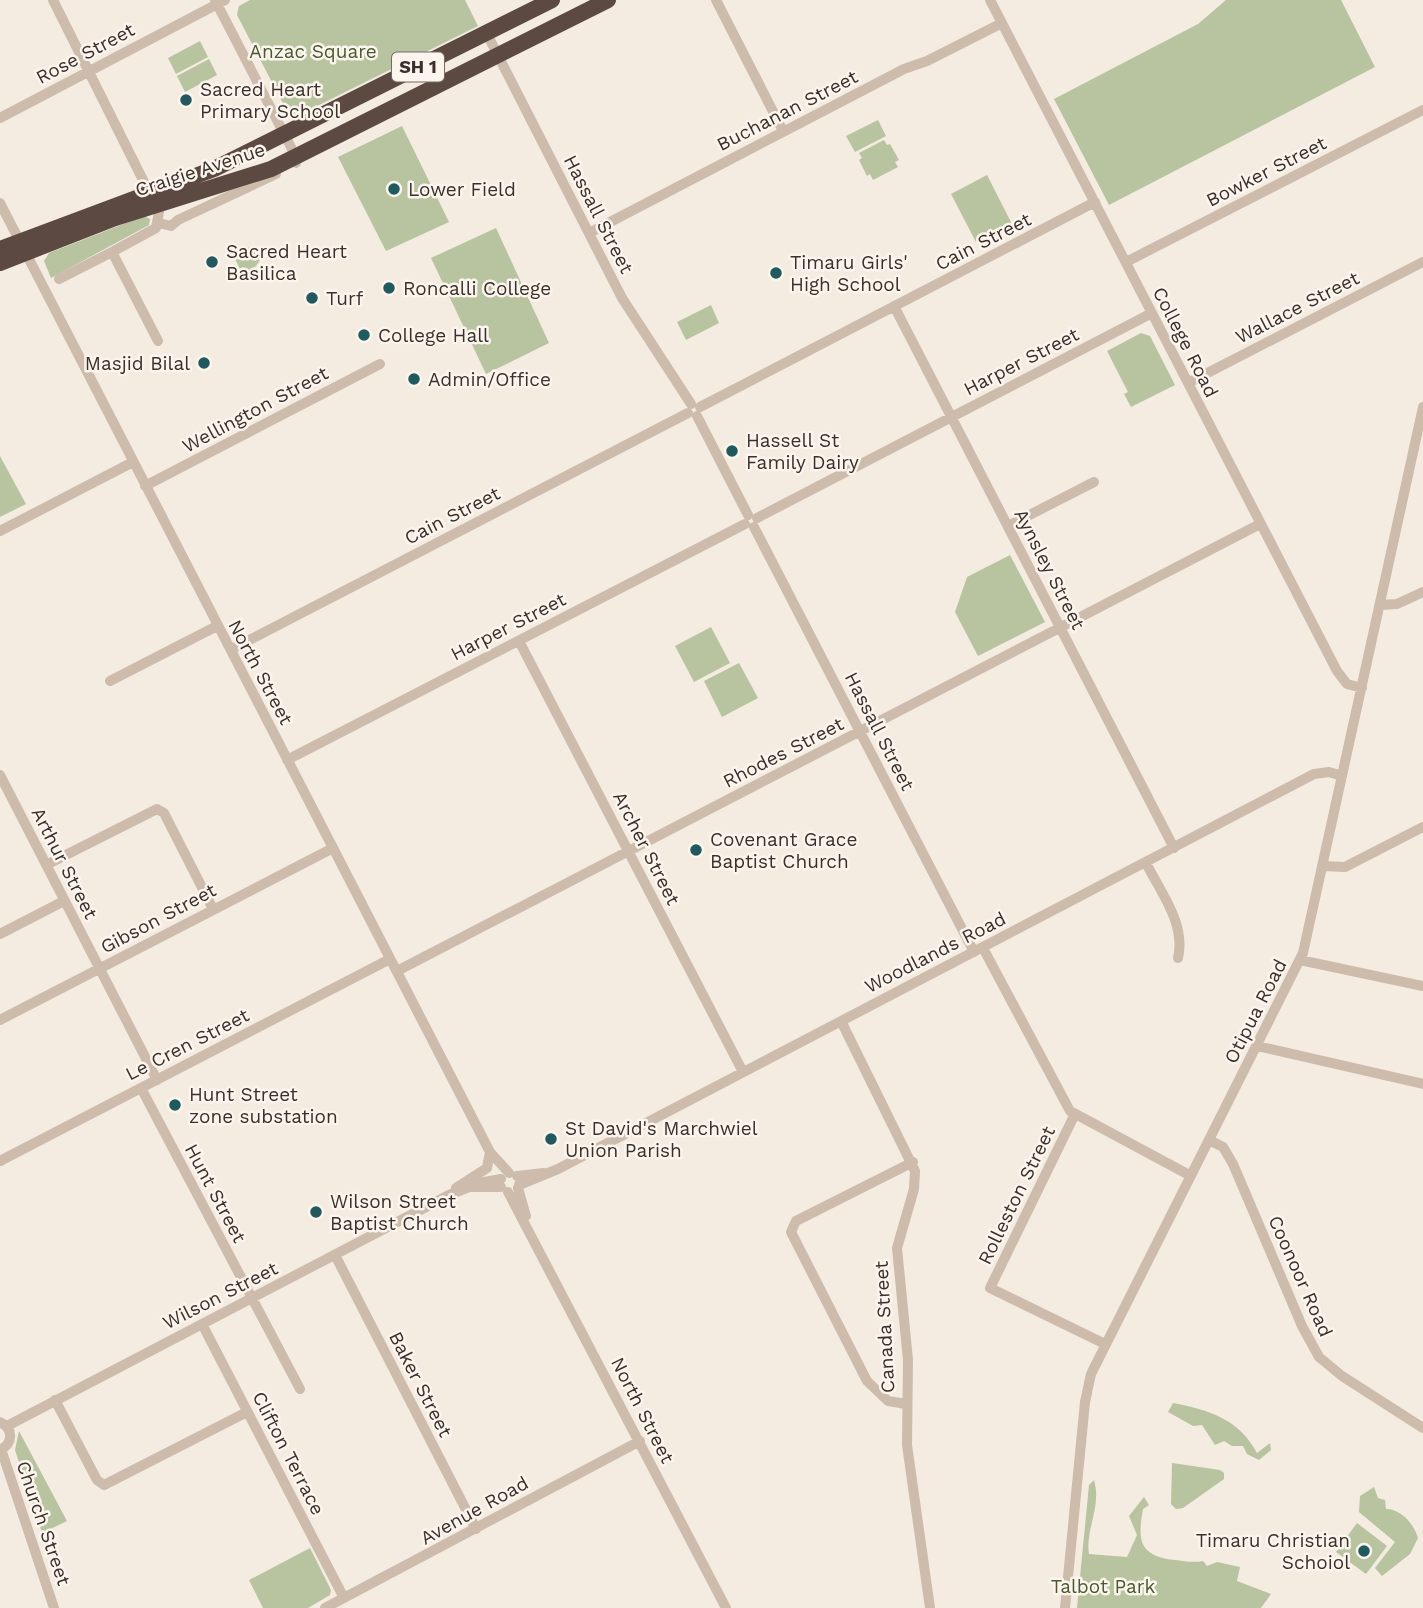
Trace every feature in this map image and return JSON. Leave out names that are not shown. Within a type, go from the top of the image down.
[{"type":"highway","name":"Craigie Avenue","points":[[23,247],[154,199],[552,0]]},
{"type":"highway","name":"Craigie Avenue","points":[[154,199],[241,181],[296,157],[608,0]]},
{"type":"highway","name":"SH 1","points":[[0,249],[23,247]]},
{"type":"highway","name":"SH 1","points":[[0,263],[23,247]]},
{"type":"street","points":[[53,0],[154,199],[159,223]]},
{"type":"street","points":[[716,0],[783,131]]},
{"type":"street","name":"College Road","points":[[990,0],[1341,679],[1362,688]]},
{"type":"street","points":[[159,223],[171,226],[178,220],[294,165],[296,157],[219,1]]},
{"type":"street","name":"Rose Street","points":[[0,118],[219,1]]},
{"type":"street","name":"Buchanan Street","points":[[589,233],[783,131],[1002,23]]},
{"type":"street","name":"Hassall Street","points":[[486,32],[638,326],[694,410],[860,732],[1062,1100],[1074,1116],[1191,1176]]},
{"type":"street","name":"Bowker Street","points":[[1126,262],[1423,110]]},
{"type":"street","name":"Cain Street","points":[[232,649],[1095,202]]},
{"type":"street","name":"North Street","points":[[0,203],[217,626],[232,649],[287,760],[509,1183],[529,1227],[726,1608]]},
{"type":"street","points":[[59,279],[152,231],[159,223]]},
{"type":"street","points":[[112,252],[158,341]]},
{"type":"street","name":"Wallace Street","points":[[1188,383],[1423,262]]},
{"type":"street","name":"Aynsley Street","points":[[894,306],[1174,848]]},
{"type":"street","name":"Harper Street","points":[[287,760],[1152,313]]},
{"type":"street","name":"Wellington Street","points":[[145,486],[380,364]]},
{"type":"street","name":"Otipua Road","points":[[1065,1608],[1086,1392],[1091,1374],[1300,960],[1423,407]]},
{"type":"street","points":[[0,531],[133,462]]},
{"type":"street","points":[[1008,526],[1094,482]]},
{"type":"street","name":"Rhodes Street","points":[[397,971],[1260,524]]},
{"type":"street","points":[[1380,605],[1397,604],[1423,592]]},
{"type":"street","points":[[110,681],[217,626]]},
{"type":"street","name":"Archer Street","points":[[519,640],[743,1072]]},
{"type":"street","name":"Woodlands Road","points":[[509,1183],[546,1173],[1314,774],[1329,772],[1342,776]]},
{"type":"street","name":"Arthur Street","points":[[0,775],[157,1080]]},
{"type":"street","points":[[46,865],[157,808],[164,813],[213,909]]},
{"type":"street","points":[[1323,866],[1345,867],[1423,827]]},
{"type":"street","name":"Gibson Street","points":[[0,1020],[333,848]]},
{"type":"street","points":[[1146,863],[1179,928],[1181,941],[1178,958]]},
{"type":"street","points":[[0,934],[64,901]]},
{"type":"street","name":"Le Cren Street","points":[[0,1161],[390,958]]},
{"type":"street","points":[[1300,960],[1423,986]]},
{"type":"street","name":"Canada Street","points":[[841,1021],[913,1162],[914,1189],[897,1248],[907,1350],[907,1445],[930,1608]]},
{"type":"street","points":[[1257,1046],[1267,1051],[1423,1084]]},
{"type":"street","name":"Hunt Street","points":[[141,1088],[300,1389]]},
{"type":"street","name":"Rolleston Street","points":[[1074,1116],[990,1288],[1105,1344]]},
{"type":"street","name":"Coonoor Road","points":[[1209,1140],[1223,1147],[1230,1157],[1302,1326],[1319,1357],[1342,1376],[1423,1429]]},
{"type":"street","name":"Wilson Street","points":[[4,1424],[449,1195],[487,1168],[492,1155]]},
{"type":"street","points":[[906,1404],[888,1401],[867,1381],[791,1232],[796,1221],[913,1162]]},
{"type":"street","name":"Wilson Street","points":[[449,1195],[472,1187],[481,1189],[509,1183]]},
{"type":"street","name":"Baker Street","points":[[335,1255],[476,1529]]},
{"type":"street","name":"Clifton Terrace","points":[[202,1324],[344,1598]]},
{"type":"street","points":[[55,1400],[97,1480],[104,1485],[247,1412]]},
{"type":"street","points":[[0,1449],[10,1440],[4,1424]]},
{"type":"street","name":"Avenue Road","points":[[325,1608],[640,1441]]},
{"type":"street","name":"Church Street","points":[[0,1449],[54,1608]]},
{"type":"green space","name":"Anzac Square","points":[[250,0],[465,0],[478,26],[291,119],[237,15],[239,6]]},
{"type":"green space","points":[[1226,0],[1341,0],[1375,67],[1109,205],[1054,99],[1198,24]]},
{"type":"green space","points":[[200,41],[208,57],[176,74],[168,58]]},
{"type":"green space","points":[[209,59],[217,75],[185,92],[177,76]]},
{"type":"green space","points":[[878,120],[886,136],[855,152],[846,136]]},
{"type":"green space","name":"Lower Field","points":[[402,126],[449,222],[386,251],[338,157]]},
{"type":"green space","points":[[884,140],[887,145],[890,144],[899,160],[895,162],[898,167],[873,180],[870,174],[867,176],[859,160],[862,158],[859,153]]},
{"type":"green space","points":[[987,175],[1012,224],[976,242],[951,194]]},
{"type":"green space","points":[[144,216],[150,219],[149,225],[51,278],[44,261],[49,253]]},
{"type":"green space","points":[[496,228],[549,343],[486,374],[431,258]]},
{"type":"green space","points":[[237,248],[260,249],[264,254],[249,271],[240,269],[233,255]]},
{"type":"green space","points":[[711,305],[719,323],[686,340],[677,322]]},
{"type":"green space","points":[[1141,333],[1150,336],[1175,385],[1131,407],[1124,394],[1128,392],[1107,351]]},
{"type":"green space","points":[[0,456],[26,504],[0,517]]},
{"type":"green space","points":[[1010,555],[1045,622],[978,656],[955,612],[967,577]]},
{"type":"green space","points":[[711,627],[730,663],[694,682],[675,646]]},
{"type":"green space","points":[[739,663],[758,698],[722,717],[704,681]]},
{"type":"green space","points":[[1173,1403],[1222,1418],[1250,1441],[1257,1453],[1270,1443],[1271,1450],[1259,1460],[1247,1454],[1243,1446],[1232,1446],[1224,1441],[1215,1445],[1202,1425],[1193,1426],[1168,1412]]},
{"type":"green space","points":[[19,1431],[67,1521],[42,1533],[15,1450]]},
{"type":"green space","points":[[1172,1463],[1220,1470],[1224,1473],[1224,1479],[1183,1508],[1176,1509],[1171,1504]]},
{"type":"green space","name":"Talbot Park","points":[[1094,1480],[1096,1499],[1089,1536],[1089,1554],[1127,1557],[1137,1535],[1129,1516],[1144,1497],[1149,1505],[1143,1509],[1141,1539],[1148,1551],[1163,1558],[1203,1561],[1207,1566],[1217,1562],[1240,1567],[1237,1581],[1271,1594],[1261,1608],[1077,1608],[1089,1485]]},
{"type":"green space","points":[[1374,1487],[1378,1498],[1385,1500],[1386,1509],[1406,1518],[1418,1538],[1410,1554],[1382,1576],[1375,1568],[1395,1542],[1359,1512],[1360,1496]]},
{"type":"green space","points":[[1357,1523],[1387,1546],[1366,1574],[1336,1552]]},
{"type":"green space","points":[[310,1548],[331,1590],[330,1595],[308,1608],[263,1608],[249,1580]]},
{"type":"place","name":"Sacred Heart Primary School","points":[[186,100]]},
{"type":"place","name":"Lower Field","points":[[394,189]]},
{"type":"place","name":"Sacred Heart Basilica","points":[[212,262]]},
{"type":"place","name":"Timaru Girls' High School","points":[[776,273]]},
{"type":"place","name":"Roncalli College","points":[[389,288]]},
{"type":"place","name":"Turf","points":[[312,298]]},
{"type":"place","name":"College Hall","points":[[364,335]]},
{"type":"place","name":"Masjid Bilal","points":[[204,363]]},
{"type":"place","name":"Admin/Office","points":[[414,379]]},
{"type":"place","name":"Hassell St Family Dairy","points":[[732,451]]},
{"type":"place","name":"Covenant Grace Baptist Church","points":[[696,850]]},
{"type":"place","name":"Hunt Street zone substation","points":[[175,1105]]},
{"type":"place","name":"St David's Marchwiel Union Parish","points":[[551,1139]]},
{"type":"place","name":"Wilson Street Baptist Church","points":[[316,1212]]},
{"type":"place","name":"Timaru Christian Schoiol","points":[[1364,1551]]}]
